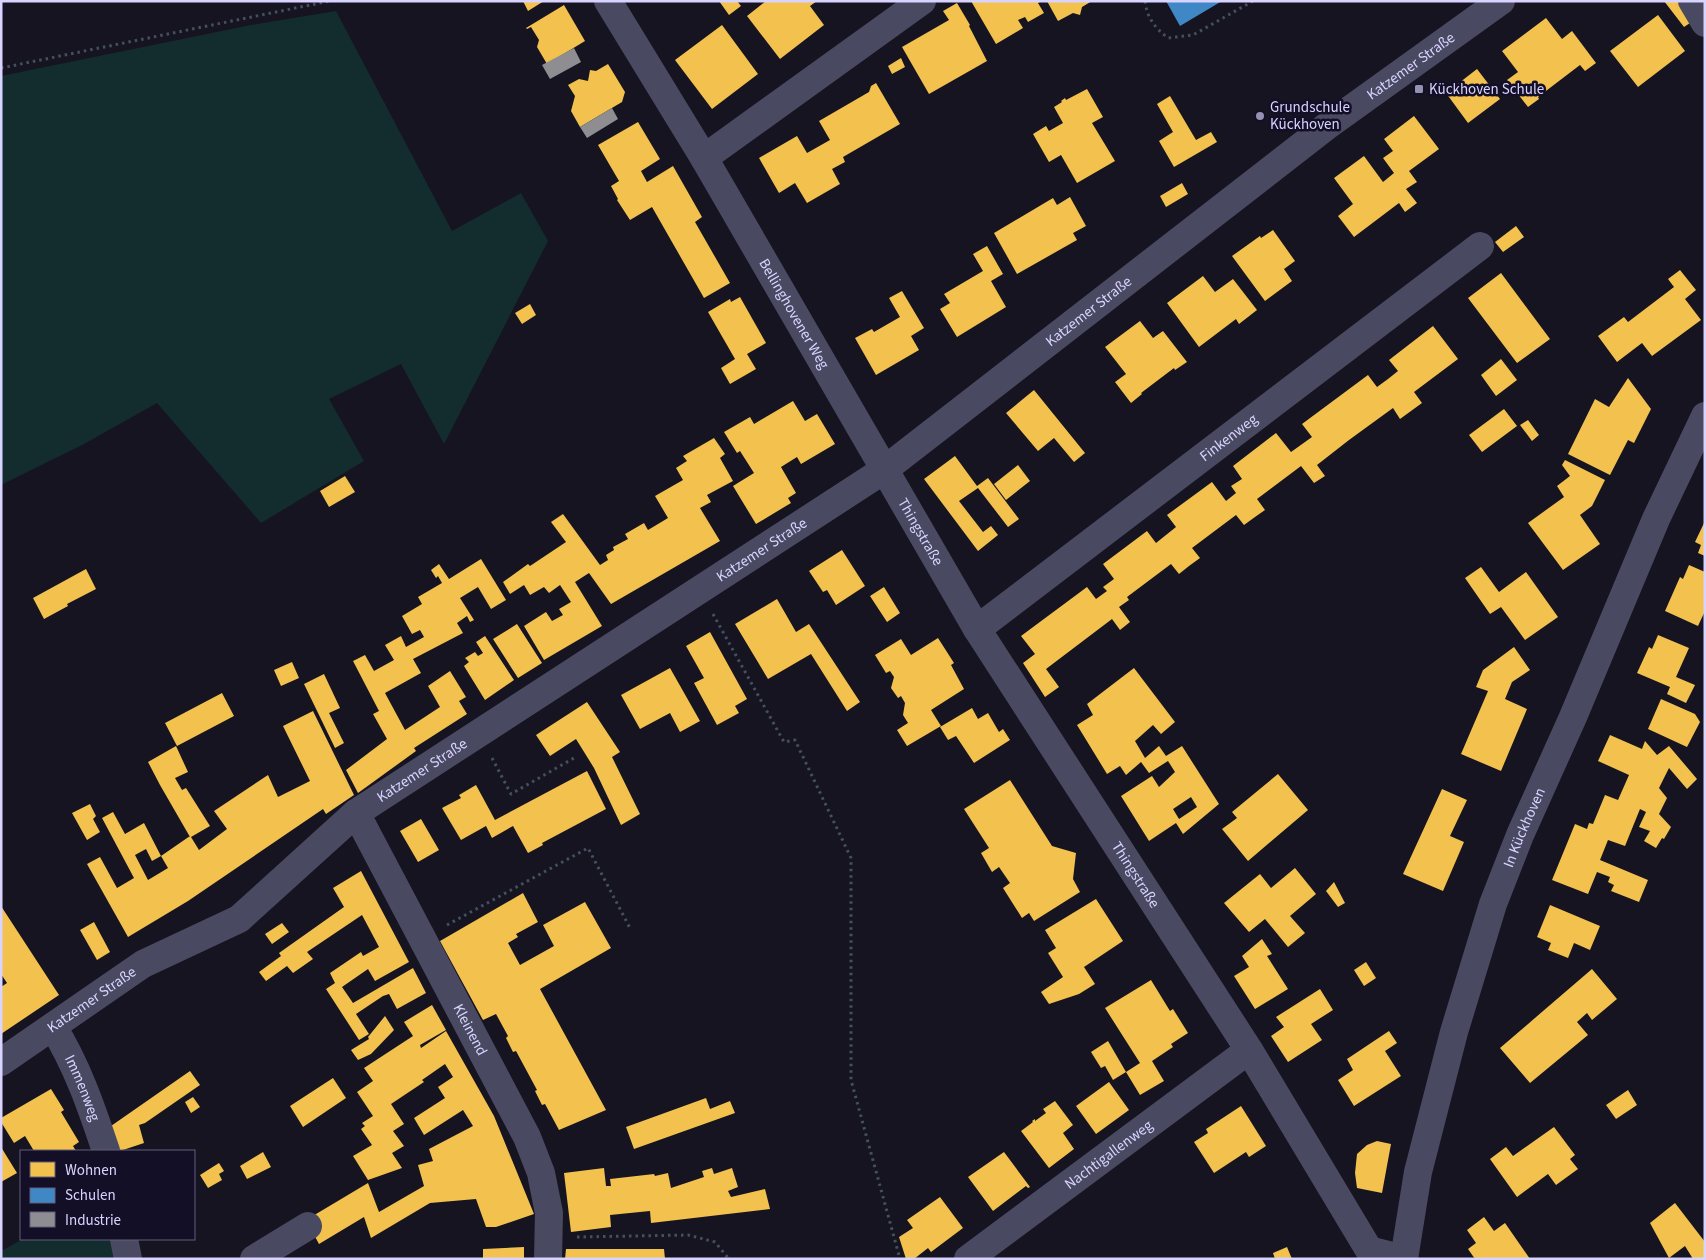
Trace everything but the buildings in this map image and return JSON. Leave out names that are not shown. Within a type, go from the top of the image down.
[{"type":"street","name":"Bellinghovener Weg","points":[[608,1],[704,158],[884,470]]},
{"type":"street","points":[[704,158],[922,1]]},
{"type":"street","name":"Katzemer Straße","points":[[1,1062],[143,964],[239,919],[356,813],[884,470],[1327,126],[1501,1]]},
{"type":"street","points":[[1692,1],[1705,23]]},
{"type":"street","name":"Finkenweg","points":[[977,628],[1480,246]]},
{"type":"street","name":"In Kückhoven","points":[[1404,1259],[1418,1172],[1454,1032],[1494,904],[1520,835],[1573,717],[1656,519],[1705,416]]},
{"type":"street","name":"Thingstraße","points":[[884,470],[977,628],[1249,1050],[1369,1250],[1404,1259]]},
{"type":"street","name":"Kleinend","points":[[356,813],[527,1137],[541,1173],[549,1213],[548,1248]]},
{"type":"street","name":"Immenweg","points":[[53,1026],[63,1043],[94,1113],[106,1150]]},
{"type":"street","name":"Nachtigallenweg","points":[[968,1259],[1249,1050]]},
{"type":"street","points":[[254,1259],[308,1226]]},
{"type":"street","points":[[124,1240],[128,1259]]},
{"type":"path","points":[[1,68],[330,1]]},
{"type":"path","points":[[1144,1],[1156,29],[1168,38],[1193,35],[1253,1]]},
{"type":"path","points":[[700,589],[784,742],[795,740],[851,858],[851,1080],[900,1259]]},
{"type":"path","points":[[478,734],[511,794],[574,758]]},
{"type":"path","points":[[422,938],[588,848],[631,930]]},
{"type":"path","points":[[548,1248],[688,1236],[715,1242],[729,1259]]},
{"type":"green space","points":[[336,11],[452,231],[521,193],[548,241],[444,444],[401,364],[329,399],[364,461],[261,523],[157,403],[84,444],[1,485],[1,76],[251,25]]},
{"type":"green space","points":[[21,1240],[117,1240],[121,1259],[1,1259],[1,1251]]},
{"type":"place","name":"Kückhoven Schule","points":[[1419,89]]},
{"type":"place","name":"Grundschule Kückhoven","points":[[1260,116]]}]
